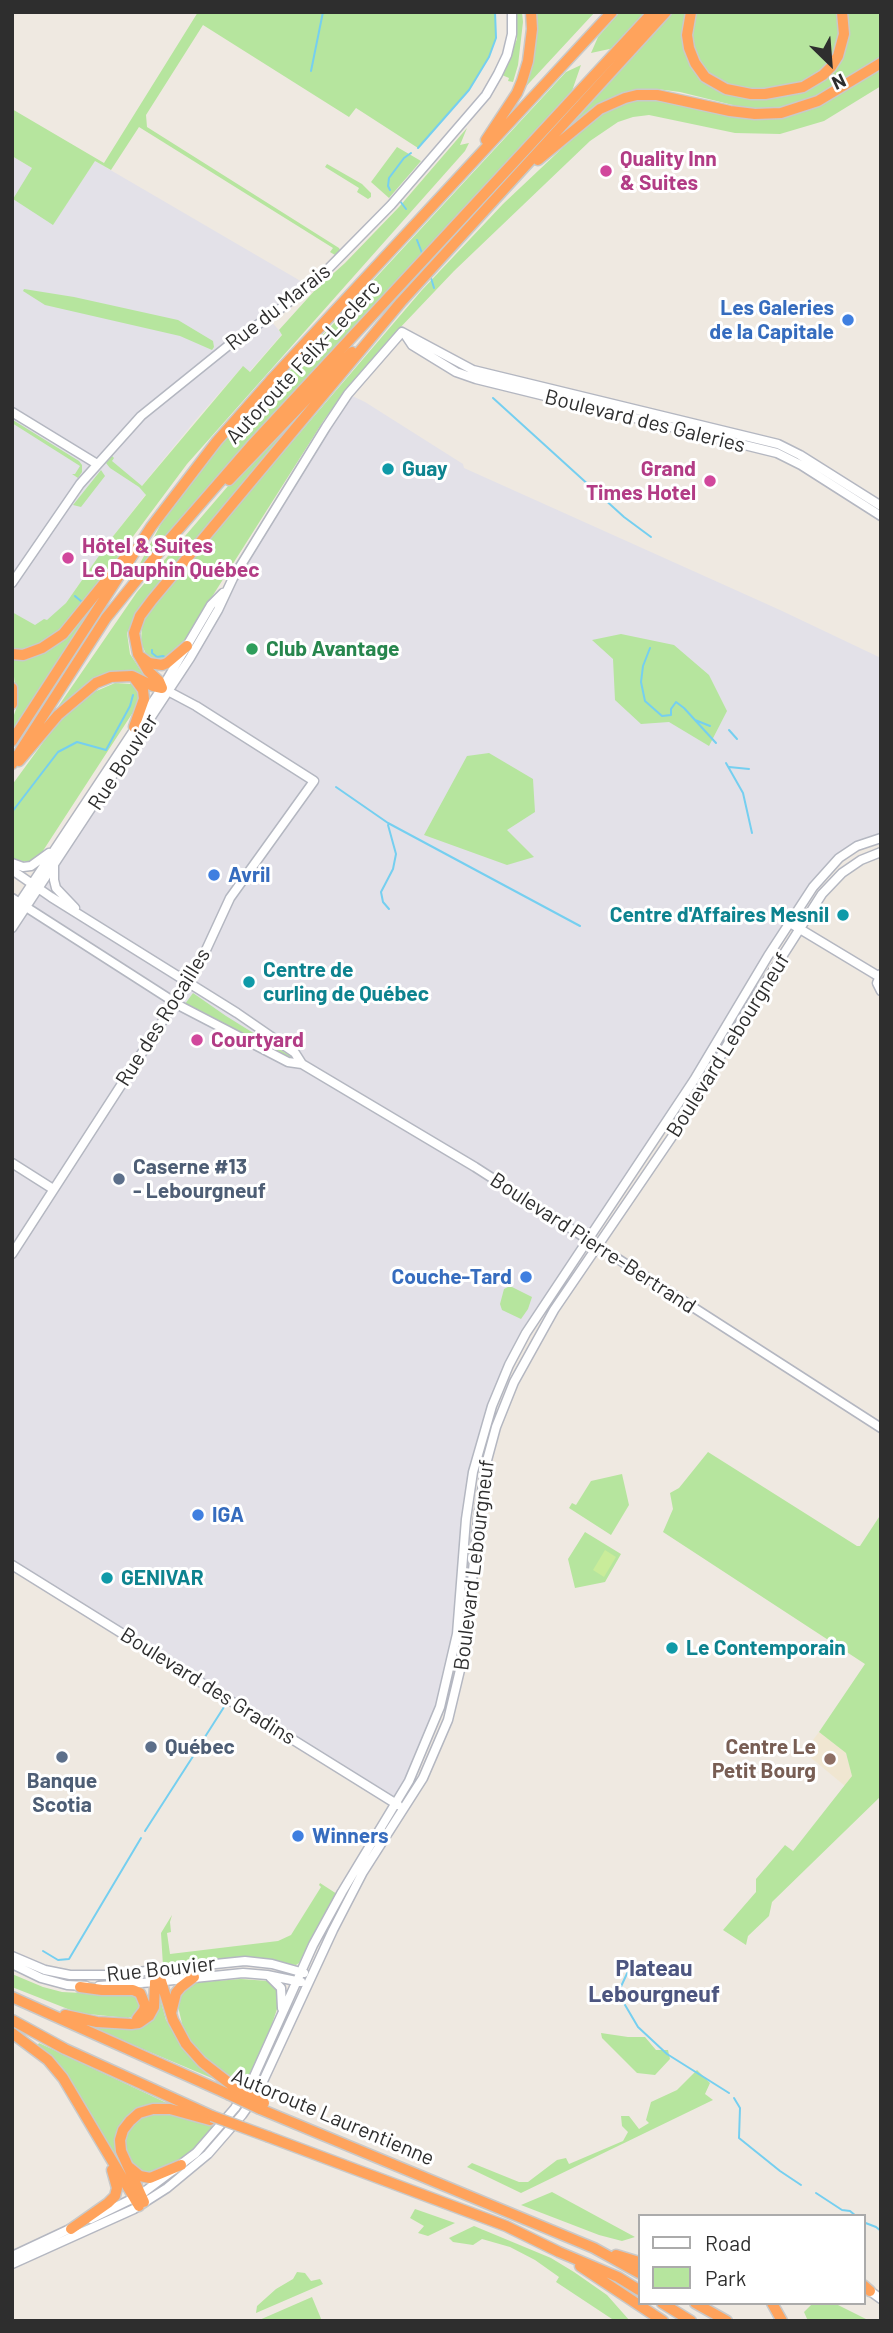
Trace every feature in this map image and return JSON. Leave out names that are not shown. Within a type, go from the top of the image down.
[{"type":"highway","points":[[467,167],[503,116],[522,80],[528,61],[531,12]]},
{"type":"highway","name":"Autoroute Félix-Leclerc","points":[[12,741],[151,527],[191,473],[246,409],[467,167],[549,82],[610,12]]},
{"type":"highway","name":"Autoroute Félix-Leclerc","points":[[12,764],[106,618],[170,538],[251,446],[653,12]]},
{"type":"highway","points":[[150,565],[401,302],[666,12]]},
{"type":"highway","points":[[691,12],[687,35],[689,48],[705,77],[726,89],[765,94],[803,87],[831,67],[838,56],[844,34],[842,12]]},
{"type":"highway","points":[[508,185],[587,118],[625,98],[657,95],[730,111],[781,113],[818,101],[881,63]]},
{"type":"highway","points":[[166,689],[148,671],[138,654],[134,633],[140,616],[401,302]]},
{"type":"highway","points":[[12,654],[33,652],[63,634],[151,527]]},
{"type":"highway","points":[[138,654],[149,663],[162,665],[187,646]]},
{"type":"highway","points":[[12,769],[58,715],[96,683],[111,677],[132,676],[166,689]]},
{"type":"highway","points":[[132,676],[144,694],[134,727]]},
{"type":"highway","points":[[12,688],[12,704]]},
{"type":"highway","points":[[171,2014],[176,1993],[194,1977]]},
{"type":"highway","points":[[158,1982],[186,2044],[230,2090]]},
{"type":"highway","points":[[44,2011],[97,2022],[131,2024],[144,2020],[154,2007],[158,1982]]},
{"type":"highway","points":[[80,1987],[133,1990],[140,1993],[145,2005],[144,2010],[131,2024]]},
{"type":"highway","name":"Autoroute Laurentienne","points":[[12,1997],[230,2090],[295,2123],[594,2248],[638,2272]]},
{"type":"highway","name":"Autoroute Laurentienne","points":[[12,2020],[65,2049],[211,2118],[267,2136],[506,2226],[618,2277],[638,2289]]},
{"type":"highway","points":[[12,2033],[48,2060],[63,2078],[139,2200]]},
{"type":"highway","points":[[139,2200],[124,2162],[120,2140],[123,2130],[139,2113],[146,2110],[161,2109],[211,2118]]},
{"type":"highway","points":[[71,2229],[115,2196],[115,2176],[102,2143]]},
{"type":"highway","points":[[124,2162],[137,2174],[150,2178],[181,2165]]},
{"type":"highway","points":[[594,2248],[638,2262]]},
{"type":"highway","points":[[559,2252],[638,2304]]},
{"type":"highway","points":[[639,2305],[663,2321]]},
{"type":"highway","points":[[665,2305],[691,2321]]},
{"type":"highway","points":[[699,2305],[727,2321]]},
{"type":"highway","points":[[773,2305],[782,2321]]},
{"type":"street","name":"Rue du Marais","points":[[12,583],[60,512],[97,464],[141,416],[184,379],[322,275],[391,205],[486,95],[507,55],[512,34],[512,12]]},
{"type":"street","name":"Boulevard des Galeries","points":[[404,334],[473,370],[778,444],[881,506]]},
{"type":"street","name":"Boulevard des Galeries","points":[[404,334],[412,345],[456,372],[476,379],[777,453],[881,516]]},
{"type":"street","name":"Rue Bouvier","points":[[12,914],[54,866],[218,610],[225,591],[348,394],[404,334]]},
{"type":"street","points":[[12,412],[97,464]]},
{"type":"street","name":"Rue Bouvier","points":[[36,886],[57,846],[134,727],[166,689],[211,605],[225,591]]},
{"type":"street","name":"Rue des Rocailles","points":[[12,1254],[200,963],[230,898],[314,781],[166,689]]},
{"type":"street","name":"Boulevard Lebourgneuf","points":[[139,2200],[196,2152],[235,2108],[252,2081],[298,1976],[331,1910],[420,1758],[446,1689],[457,1634],[469,1498],[478,1453],[492,1406],[526,1333],[694,1080],[813,887],[833,864],[857,846],[881,838]]},
{"type":"street","points":[[12,863],[23,867],[31,866],[57,846]]},
{"type":"street","name":"Boulevard Lebourgneuf","points":[[139,2200],[190,2171],[226,2135],[258,2092],[307,1984],[363,1872],[434,1758],[449,1720],[460,1676],[471,1607],[481,1489],[486,1464],[496,1427],[531,1348],[680,1125],[746,1013],[822,894],[842,873],[861,860],[881,852]]},
{"type":"street","points":[[54,866],[57,888],[79,913]]},
{"type":"street","name":"Boulevard Pierre-Bertrand","points":[[12,870],[188,981],[295,1053],[302,1064]]},
{"type":"street","name":"Rue Bouvier","points":[[12,928],[20,903]]},
{"type":"street","name":"Boulevard Pierre-Bertrand","points":[[20,903],[206,1021],[288,1062],[302,1064],[475,1167],[881,1428]]},
{"type":"street","points":[[790,923],[880,975],[877,983],[881,991]]},
{"type":"street","points":[[12,1163],[53,1189]]},
{"type":"street","name":"Boulevard des Gradins","points":[[12,1565],[404,1808]]},
{"type":"street","name":"Rue Bouvier","points":[[12,1956],[45,1970],[70,1975],[98,1976],[245,1961],[272,1964],[298,1976],[307,1984]]},
{"type":"street","name":"Rue Bouvier","points":[[12,1965],[41,1978],[80,1987],[243,1973],[311,1976]]},
{"type":"street","points":[[156,1970],[158,1982]]},
{"type":"street","points":[[267,1975],[281,1988],[282,2014]]},
{"type":"street","points":[[12,2256],[139,2200]]},
{"type":"street","points":[[12,2264],[139,2200]]},
{"type":"street","points":[[865,2289],[881,2299]]},
{"type":"shaded area","points":[[12,156],[32,168],[53,224],[95,161],[304,283],[265,314],[282,334],[249,372],[242,367],[194,422],[140,488],[146,494],[66,603],[45,624],[33,631],[12,617]]},
{"type":"shaded area","points":[[348,394],[463,464],[464,468],[881,658],[881,838],[857,846],[826,871],[668,1119],[526,1333],[477,1452],[460,1611],[446,1689],[396,1803],[12,1565],[12,927],[218,610]]},
{"type":"shaded area","name":"Centre Le Petit Bourg","points":[[819,1732],[846,1753],[852,1776],[845,1786],[804,1752]]},
{"type":"green space","points":[[198,12],[495,12],[496,38],[489,57],[469,90],[418,148],[356,108],[349,117],[203,25],[146,115],[147,127],[339,248],[335,255],[330,252],[333,248],[139,127],[111,170],[95,161],[53,225],[13,199],[32,168],[12,156],[12,109],[104,163]]},
{"type":"green space","points":[[516,12],[522,12],[523,22],[518,65],[513,82],[502,75],[517,39]]},
{"type":"green space","points":[[535,12],[595,12],[519,94]]},
{"type":"green space","points":[[620,12],[647,12],[614,48],[591,53],[598,37]]},
{"type":"green space","points":[[673,12],[688,12],[684,24],[704,80],[751,98],[783,97],[824,79],[848,34],[847,12],[881,12],[881,59],[809,102],[780,109],[753,110],[657,89],[633,92],[550,144]]},
{"type":"green space","points":[[695,12],[839,12],[841,35],[837,49],[823,71],[796,86],[757,91],[722,84],[709,76],[700,65],[690,40]]},
{"type":"green space","points":[[581,65],[572,91],[196,502],[135,573],[163,520],[222,444],[566,72]]},
{"type":"green space","points":[[881,67],[881,86],[824,121],[780,134],[735,133],[649,115],[618,122],[590,141],[454,271],[350,385],[324,420],[177,652],[165,661],[153,660],[146,654],[141,643],[142,624],[150,610],[422,290],[503,204],[592,120],[627,102],[655,99],[786,116],[827,101]]},
{"type":"green space","points":[[467,128],[460,145],[469,143],[465,151],[187,464],[73,617],[53,637],[40,645],[12,652],[12,612],[35,625],[47,620],[66,603],[110,540],[146,495],[139,487],[110,468],[106,463],[112,456],[112,461],[142,486],[243,366],[250,372],[282,335],[279,330],[316,289],[399,207]]},
{"type":"green space","points":[[397,147],[421,161],[389,198],[371,182]]},
{"type":"green space","points":[[327,164],[362,184],[371,193],[371,197],[368,199],[357,192],[359,188],[325,167]]},
{"type":"green space","points":[[24,289],[178,320],[213,341],[214,347],[212,350],[180,336],[45,305],[23,291]]},
{"type":"green space","points":[[332,381],[222,508],[135,617],[127,633],[130,654],[145,677],[134,671],[118,671],[99,677],[53,714],[137,592],[228,486]]},
{"type":"green space","points":[[13,420],[79,461],[82,472],[78,478],[72,474],[75,474],[80,466],[12,423]]},
{"type":"green space","points":[[101,470],[105,476],[81,507],[73,505]]},
{"type":"green space","points":[[107,587],[12,732],[17,706],[12,657],[37,653]]},
{"type":"green space","points":[[621,634],[674,645],[709,675],[727,711],[709,746],[669,722],[641,724],[615,700],[613,659],[592,640]]},
{"type":"green space","points":[[115,683],[131,684],[138,692],[139,703],[37,860],[28,862],[12,859],[12,785],[58,722],[87,695]]},
{"type":"green space","points":[[489,753],[533,779],[535,812],[507,830],[534,857],[507,865],[424,835],[467,756]]},
{"type":"green space","points":[[193,993],[292,1057],[290,1059],[185,1004]]},
{"type":"green space","points":[[510,1286],[532,1297],[521,1319],[502,1310],[500,1304],[504,1289]]},
{"type":"green space","points":[[708,1452],[857,1546],[860,1546],[881,1514],[881,1796],[772,1902],[769,1916],[748,1936],[746,1945],[723,1930],[756,1892],[756,1879],[785,1845],[793,1851],[852,1776],[846,1753],[819,1732],[865,1664],[663,1532],[673,1509],[670,1493],[679,1488]]},
{"type":"green space","points":[[622,1474],[629,1505],[611,1535],[569,1508],[572,1503],[576,1505],[591,1481]]},
{"type":"green space","points":[[585,1532],[621,1554],[605,1582],[575,1588],[568,1559]]},
{"type":"green space","points":[[605,1550],[616,1557],[604,1577],[593,1570]]},
{"type":"green space","points":[[320,1883],[337,1894],[296,1965],[240,1957],[163,1966],[161,1933],[172,1915],[171,1932],[167,1933],[170,1954],[278,1941],[291,1935],[321,1887]]},
{"type":"green space","points":[[12,1974],[62,1992],[126,1992],[136,1995],[140,2007],[134,2016],[128,2018],[78,2013],[12,1987]]},
{"type":"green space","points":[[241,1979],[268,1981],[278,1988],[279,2003],[265,2045],[244,2088],[211,2066],[190,2042],[184,2032],[177,2002],[190,1983]]},
{"type":"green space","points":[[159,2002],[179,2041],[214,2079],[88,2026],[136,2028],[158,2009]]},
{"type":"green space","points":[[601,2033],[645,2037],[656,2050],[668,2050],[670,2059],[655,2075],[637,2073],[602,2038]]},
{"type":"green space","points":[[39,2043],[171,2105],[155,2106],[119,2132],[124,2168],[121,2169],[70,2080],[37,2046]]},
{"type":"green space","points":[[697,2070],[710,2083],[705,2094],[713,2100],[521,2193],[467,2167],[472,2163],[519,2182],[528,2182],[557,2160],[566,2158],[569,2164],[623,2141],[628,2132],[622,2126],[621,2116],[629,2116],[639,2129],[649,2123],[646,2120],[651,2102],[677,2090]]},
{"type":"green space","points":[[166,2112],[215,2127],[195,2149],[151,2175],[133,2168],[124,2147],[126,2131],[144,2114]]},
{"type":"green space","points":[[552,2192],[635,2237],[622,2241],[599,2235],[521,2205]]},
{"type":"green space","points":[[415,2209],[455,2223],[428,2236],[418,2233],[424,2226],[410,2218]]},
{"type":"green space","points":[[474,2226],[551,2258],[574,2272],[607,2295],[630,2321],[615,2321],[556,2282],[559,2277],[535,2260],[510,2247],[482,2239],[473,2245],[453,2242],[449,2238]]},
{"type":"green space","points":[[297,2272],[305,2273],[311,2281],[320,2279],[323,2284],[256,2313],[257,2306],[276,2289],[293,2279]]},
{"type":"green space","points":[[312,2297],[322,2321],[257,2321]]},
{"type":"green space","points":[[811,2305],[838,2305],[870,2321],[808,2321],[804,2312]]},
{"type":"waterway","points":[[311,71],[323,12]]},
{"type":"waterway","points":[[418,148],[469,90],[489,57],[496,38],[495,12]]},
{"type":"waterway","points":[[390,190],[389,178],[411,153]]},
{"type":"waterway","points":[[400,201],[406,209]]},
{"type":"waterway","points":[[417,240],[422,253]]},
{"type":"waterway","points":[[431,278],[434,288]]},
{"type":"waterway","points":[[493,398],[624,517],[651,537]]},
{"type":"waterway","points":[[75,596],[82,602]]},
{"type":"waterway","points":[[650,648],[643,666],[641,682],[645,701],[662,716],[671,715],[671,709],[676,702],[716,743]]},
{"type":"waterway","points":[[152,650],[157,657],[167,658]]},
{"type":"waterway","points":[[12,812],[58,752],[77,742],[106,750],[130,706],[133,695]]},
{"type":"waterway","points":[[695,720],[710,726]]},
{"type":"waterway","points":[[729,730],[737,739]]},
{"type":"waterway","points":[[726,763],[743,793],[752,833]]},
{"type":"waterway","points":[[729,767],[749,769]]},
{"type":"waterway","points":[[336,787],[388,823],[580,926]]},
{"type":"waterway","points":[[388,825],[396,854],[393,869],[381,892],[383,902],[389,909]]},
{"type":"waterway","points":[[203,1740],[224,1707]]},
{"type":"waterway","points":[[145,1831],[199,1747]]},
{"type":"waterway","points":[[43,1951],[58,1960],[69,1959],[141,1838]]},
{"type":"waterway","points":[[630,1967],[618,1993],[638,2027],[667,2054],[729,2093]]},
{"type":"waterway","points":[[734,2098],[740,2108],[739,2138],[801,2185]]},
{"type":"waterway","points":[[816,2193],[842,2210],[854,2214]]},
{"type":"waterway","points":[[865,2223],[881,2231]]},
{"type":"place","name":"Quality Inn & Suites","points":[[606,171]]},
{"type":"place","name":"Les Galeries de la Capitale","points":[[848,320]]},
{"type":"place","name":"Guay","points":[[388,469]]},
{"type":"place","name":"Grand Times Hotel","points":[[710,481]]},
{"type":"place","name":"Hôtel & Suites Le Dauphin Québec","points":[[68,558]]},
{"type":"place","name":"Club Avantage","points":[[252,649]]},
{"type":"place","name":"Avril","points":[[214,875]]},
{"type":"place","name":"Centre d'Affaires Mesnil","points":[[843,915]]},
{"type":"place","name":"Centre de curling de Québec","points":[[249,982]]},
{"type":"place","name":"Courtyard","points":[[197,1040]]},
{"type":"place","name":"Caserne #13 - Lebourgneuf","points":[[119,1179]]},
{"type":"place","name":"Couche-Tard","points":[[526,1277]]},
{"type":"place","name":"IGA","points":[[198,1515]]},
{"type":"place","name":"GENIVAR","points":[[107,1578]]},
{"type":"place","name":"Le Contemporain","points":[[672,1648]]},
{"type":"place","name":"Québec","points":[[151,1747]]},
{"type":"place","name":"Banque Scotia","points":[[62,1757]]},
{"type":"place","name":"Centre Le Petit Bourg","points":[[830,1759]]},
{"type":"place","name":"Winners","points":[[298,1836]]},
{"type":"district","name":"Plateau Lebourgneuf","points":[[654,1981]]}]
